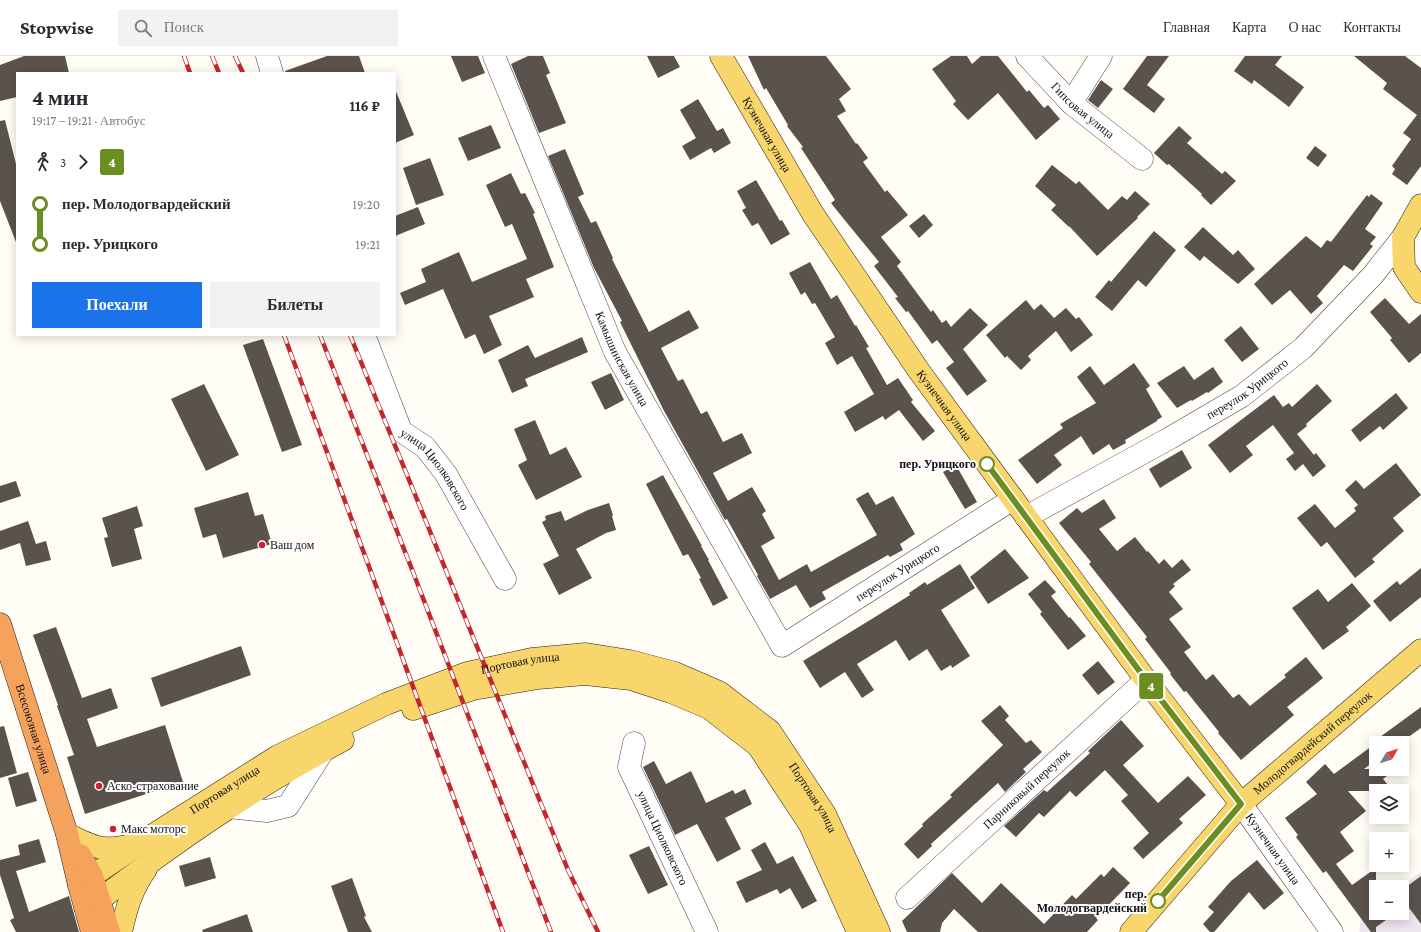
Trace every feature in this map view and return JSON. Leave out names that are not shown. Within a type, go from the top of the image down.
[{"type":"highway","name":"Всесоюзная улица","points":[[0,627],[67,834],[93,905],[109,932]]},
{"type":"highway","name":"Всесоюзная улица","points":[[92,932],[93,905]]},
{"type":"main road","name":"Кузнечная улица","points":[[721,56],[813,214],[919,371],[1146,680],[1241,804]]},
{"type":"main road","name":"переулок Урицкого","points":[[1403,237],[1421,205]]},
{"type":"main road","points":[[1403,237],[1404,267],[1421,292]]},
{"type":"main road","name":"Молодогвардейский переулок","points":[[1131,932],[1241,804],[1421,650]]},
{"type":"main road","name":"Портовая улица","points":[[93,905],[149,850],[278,756],[386,704],[467,673],[532,659],[586,654],[630,661],[674,673],[719,692],[770,731],[826,814],[879,932]]},
{"type":"main road","name":"Портовая улица","points":[[85,881],[149,850],[228,807],[286,771],[392,715],[473,689],[531,679],[586,674],[631,679],[671,692],[709,708],[758,746],[810,824],[858,932]]},
{"type":"main road","points":[[67,834],[84,843],[106,849],[122,847],[149,850],[126,908],[121,932]]},
{"type":"street","points":[[267,56],[272,72]]},
{"type":"street","name":"Камышинская улица","points":[[494,56],[615,352],[782,646]]},
{"type":"street","name":"Гипсовая улица","points":[[1027,56],[1071,104],[1142,159]]},
{"type":"street","points":[[1071,104],[1101,56]]},
{"type":"street","name":"переулок Урицкого","points":[[1026,517],[1170,438],[1242,396],[1303,348],[1373,275],[1403,237]]},
{"type":"street","name":"улица Циолковского","points":[[364,336],[401,431],[426,447],[446,474],[505,579]]},
{"type":"street","name":"переулок Урицкого","points":[[782,646],[1013,499]]},
{"type":"street","name":"Парниковый переулок","points":[[907,898],[1146,680]]},
{"type":"street","name":"улица Циолковского","points":[[634,743],[629,767],[707,932]]},
{"type":"street","points":[[228,807],[267,811],[288,806],[323,751]]},
{"type":"street","name":"Кузнечная улица","points":[[1241,804],[1332,932]]},
{"type":"shaded area","points":[[1421,872],[1421,932],[1360,932],[1359,930],[1362,913],[1369,913],[1369,920],[1409,920],[1409,881]]},
{"type":"building","points":[[24,56],[65,56],[69,72],[16,72],[16,97],[0,101],[0,65]]},
{"type":"building","points":[[327,56],[359,56],[365,72],[286,72]]},
{"type":"building","points":[[451,56],[478,56],[485,73],[462,82]]},
{"type":"building","points":[[528,56],[543,56],[550,73],[546,75],[566,123],[539,133],[511,64]]},
{"type":"building","points":[[647,56],[674,56],[680,67],[658,78]]},
{"type":"building","points":[[748,56],[826,56],[851,89],[839,99],[846,111],[837,116],[856,144],[857,143],[868,158],[863,162],[885,192],[887,190],[908,215],[881,237],[901,262],[897,266],[931,312],[933,310],[942,323],[946,320],[951,327],[970,308],[988,325],[963,349],[987,381],[967,396],[946,368],[954,362],[937,340],[932,344],[908,311],[906,312],[895,298],[898,297],[874,266],[879,262],[831,203],[835,200],[801,148],[803,147],[787,126],[788,125],[766,88],[764,90]]},
{"type":"building","points":[[951,56],[967,56],[972,64],[981,56],[998,56],[1027,92],[1029,90],[1044,108],[1048,105],[1060,119],[1036,140],[998,93],[968,120],[953,104],[956,101],[932,69]]},
{"type":"building","points":[[1147,56],[1169,56],[1147,85],[1165,99],[1154,113],[1123,89]]},
{"type":"building","points":[[1245,56],[1282,56],[1275,65],[1304,87],[1289,107],[1254,80],[1252,84],[1234,71]]},
{"type":"building","points":[[1354,56],[1405,56],[1421,68],[1421,166],[1407,185],[1392,174],[1395,169],[1392,166],[1411,139],[1403,133],[1417,115],[1383,89],[1387,83]]},
{"type":"building","points":[[1101,80],[1113,89],[1098,108],[1088,100]]},
{"type":"building","points":[[396,91],[414,135],[396,143]]},
{"type":"building","points":[[698,99],[717,131],[723,128],[731,143],[714,153],[711,148],[690,160],[682,146],[696,138],[680,110]]},
{"type":"building","points":[[5,120],[16,164],[16,242],[0,201],[0,121]]},
{"type":"building","points":[[491,125],[501,148],[468,161],[458,138]]},
{"type":"building","points":[[1179,126],[1192,138],[1187,143],[1222,174],[1225,171],[1236,181],[1211,205],[1201,195],[1202,194],[1169,164],[1167,165],[1154,153]]},
{"type":"building","points":[[1315,146],[1327,155],[1318,167],[1306,158]]},
{"type":"building","points":[[565,149],[584,194],[578,197],[591,223],[596,221],[613,258],[612,259],[649,332],[689,310],[699,328],[661,348],[678,381],[683,379],[701,414],[707,411],[723,442],[742,433],[752,453],[713,473],[728,501],[752,487],[766,511],[762,514],[775,538],[761,546],[779,580],[807,564],[811,572],[877,535],[856,499],[868,492],[876,505],[893,496],[915,534],[900,544],[903,550],[890,557],[888,555],[822,592],[826,599],[810,608],[796,585],[770,599],[727,519],[725,520],[663,409],[620,322],[622,321],[594,268],[548,156]]},
{"type":"building","points":[[430,158],[444,195],[416,205],[403,168]]},
{"type":"building","points":[[1052,165],[1076,184],[1079,181],[1108,210],[1122,196],[1127,200],[1135,191],[1150,204],[1137,217],[1138,218],[1097,256],[1069,226],[1051,210],[1056,205],[1035,186]]},
{"type":"building","points":[[511,173],[521,194],[525,193],[535,213],[533,214],[554,267],[526,279],[534,297],[489,316],[502,345],[484,354],[475,334],[465,339],[443,289],[405,305],[400,293],[426,282],[421,269],[459,252],[472,282],[527,259],[512,224],[505,227],[486,185]]},
{"type":"building","points":[[756,180],[780,221],[782,220],[790,234],[771,245],[758,223],[752,226],[742,210],[746,208],[737,191]]},
{"type":"building","points":[[1371,194],[1383,203],[1365,229],[1376,237],[1370,244],[1373,246],[1353,271],[1344,265],[1317,296],[1323,303],[1311,314],[1290,290],[1272,305],[1254,284],[1306,236],[1321,248],[1327,240],[1331,242],[1367,195],[1369,197]]},
{"type":"building","points":[[418,207],[425,224],[396,236],[396,216]]},
{"type":"building","points":[[924,214],[933,225],[919,238],[909,226]]},
{"type":"building","points":[[1203,227],[1233,255],[1238,250],[1255,269],[1238,284],[1204,256],[1200,261],[1184,247]]},
{"type":"building","points":[[1154,231],[1176,250],[1146,287],[1138,280],[1112,311],[1095,297],[1109,280],[1111,282]]},
{"type":"building","points":[[810,262],[831,299],[837,295],[855,326],[856,325],[869,347],[866,348],[887,385],[898,378],[913,400],[911,402],[935,431],[923,441],[899,410],[885,420],[883,416],[855,432],[844,412],[874,394],[852,356],[837,365],[825,343],[835,337],[815,303],[812,304],[805,292],[801,295],[789,273]]},
{"type":"building","points":[[1385,298],[1409,324],[1421,314],[1421,353],[1409,363],[1390,340],[1392,338],[1370,312]]},
{"type":"building","points":[[1026,300],[1034,310],[1041,304],[1054,318],[1066,308],[1076,319],[1079,317],[1093,335],[1071,352],[1056,331],[1028,356],[1031,360],[1021,370],[1007,356],[1005,358],[986,335]]},
{"type":"building","points":[[1241,326],[1259,349],[1242,362],[1224,340]]},
{"type":"building","points":[[582,337],[588,352],[525,379],[528,386],[512,393],[498,360],[528,345],[535,358]]},
{"type":"building","points":[[263,339],[302,445],[282,452],[243,345]]},
{"type":"building","points":[[1134,363],[1150,386],[1146,389],[1162,417],[1125,440],[1126,443],[1113,450],[1109,444],[1093,455],[1081,436],[1054,455],[1062,465],[1037,484],[1018,460],[1063,428],[1060,424],[1096,403],[1077,377],[1090,366],[1104,385]]},
{"type":"building","points":[[1184,366],[1194,380],[1213,367],[1223,382],[1208,393],[1207,392],[1177,408],[1157,383]]},
{"type":"building","points":[[611,373],[624,400],[605,410],[591,382]]},
{"type":"building","points":[[204,384],[239,455],[206,471],[171,399]]},
{"type":"building","points":[[1317,384],[1332,401],[1297,434],[1314,455],[1316,453],[1326,466],[1313,477],[1303,464],[1295,471],[1286,459],[1294,453],[1273,425],[1246,446],[1253,455],[1230,473],[1208,445],[1274,395],[1283,407],[1289,403],[1292,407]]},
{"type":"building","points":[[1396,393],[1408,408],[1383,430],[1380,426],[1360,442],[1351,430]]},
{"type":"building","points":[[535,420],[550,455],[566,447],[582,477],[536,500],[518,465],[527,460],[514,429]]},
{"type":"building","points":[[1182,450],[1192,468],[1160,488],[1149,469]]},
{"type":"building","points":[[1396,463],[1421,495],[1393,518],[1404,531],[1372,559],[1375,562],[1355,578],[1327,542],[1321,547],[1297,518],[1315,504],[1335,528],[1356,511],[1354,508],[1358,505],[1345,490],[1356,480],[1364,489]]},
{"type":"building","points":[[956,465],[977,502],[965,509],[943,472]]},
{"type":"building","points":[[663,475],[702,546],[728,598],[713,606],[699,579],[701,578],[688,554],[683,556],[646,484]]},
{"type":"building","points":[[16,481],[21,496],[0,503],[0,486]]},
{"type":"building","points":[[248,492],[255,516],[263,514],[272,544],[223,558],[216,534],[203,538],[194,508]]},
{"type":"building","points":[[1104,499],[1116,518],[1099,529],[1117,551],[1135,537],[1159,564],[1164,559],[1172,568],[1182,559],[1191,570],[1173,584],[1175,586],[1169,592],[1183,609],[1169,619],[1191,647],[1184,652],[1206,680],[1213,674],[1233,698],[1239,694],[1250,706],[1286,677],[1284,675],[1306,657],[1323,678],[1287,707],[1294,715],[1241,760],[1186,691],[1184,692],[1170,674],[1171,673],[1145,639],[1147,637],[1089,564],[1091,562],[1059,523],[1077,508],[1082,513]]},
{"type":"building","points":[[609,503],[616,530],[606,533],[576,549],[592,578],[559,595],[543,564],[559,556],[542,522],[546,520],[545,516],[561,511],[565,521],[588,510]]},
{"type":"building","points":[[137,506],[143,526],[134,529],[142,559],[112,567],[104,538],[108,537],[102,518]]},
{"type":"building","points":[[28,521],[36,544],[46,541],[51,560],[26,566],[20,543],[0,550],[0,531]]},
{"type":"building","points":[[1005,549],[1029,578],[988,604],[970,577]]},
{"type":"building","points":[[960,564],[975,588],[941,610],[970,656],[952,668],[951,665],[941,671],[927,649],[909,661],[896,640],[857,664],[874,690],[862,698],[845,672],[820,688],[803,661],[910,595],[909,593],[925,582],[927,585]]},
{"type":"building","points":[[1421,568],[1421,597],[1390,622],[1373,601],[1397,581],[1400,585]]},
{"type":"building","points":[[1045,580],[1056,592],[1051,596],[1086,636],[1068,650],[1040,614],[1042,612],[1028,594]]},
{"type":"building","points":[[1352,583],[1371,606],[1346,627],[1349,631],[1323,650],[1292,608],[1318,589],[1328,602]]},
{"type":"building","points":[[56,627],[82,698],[111,688],[118,708],[87,719],[97,747],[165,725],[183,782],[85,814],[67,757],[74,755],[33,635]]},
{"type":"building","points":[[241,646],[251,675],[161,707],[151,678]]},
{"type":"building","points":[[1098,661],[1115,682],[1098,695],[1082,675]]},
{"type":"building","points":[[1000,705],[1009,716],[1005,720],[1026,743],[1031,740],[1042,752],[1023,769],[1026,772],[1005,792],[998,783],[931,844],[932,846],[918,859],[904,844],[923,826],[922,824],[952,797],[950,795],[1003,745],[981,721]]},
{"type":"building","points":[[1421,707],[1421,728],[1409,737],[1381,736]]},
{"type":"building","points":[[1121,720],[1144,746],[1123,765],[1158,803],[1188,776],[1206,795],[1179,819],[1183,823],[1143,859],[1133,848],[1149,833],[1121,801],[1128,795],[1105,770],[1076,797],[1070,791],[1044,817],[1039,813],[1016,837],[1004,826],[1044,790],[1047,792],[1090,753],[1088,751]]},
{"type":"building","points":[[4,726],[17,773],[0,778],[0,727]]},
{"type":"building","points":[[1369,748],[1369,765],[1364,769],[1369,769],[1369,776],[1387,776],[1383,779],[1387,784],[1369,784],[1369,791],[1348,791],[1366,811],[1340,832],[1354,851],[1336,864],[1352,885],[1370,872],[1376,872],[1376,880],[1369,880],[1369,920],[1386,920],[1376,927],[1376,932],[1371,932],[1326,871],[1323,873],[1296,837],[1298,835],[1285,818],[1317,794],[1306,782],[1325,764],[1334,774]]},
{"type":"building","points":[[654,761],[666,784],[691,771],[706,803],[733,790],[735,794],[745,789],[752,804],[725,818],[741,849],[717,862],[697,824],[675,835],[643,767]]},
{"type":"building","points":[[28,772],[37,801],[16,807],[8,778]]},
{"type":"building","points":[[39,839],[46,862],[16,871],[29,912],[69,896],[79,932],[16,932],[10,920],[14,918],[0,875],[0,860],[20,855],[18,845]]},
{"type":"building","points":[[765,842],[777,864],[793,856],[817,901],[802,909],[790,888],[780,894],[777,889],[746,903],[736,882],[762,870],[751,850]]},
{"type":"building","points":[[649,846],[668,885],[648,894],[629,855]]},
{"type":"building","points":[[210,857],[216,878],[185,887],[179,866]]},
{"type":"building","points":[[1257,860],[1284,893],[1264,910],[1249,892],[1214,932],[1210,932],[1203,924],[1214,912],[1208,907],[1231,881]]},
{"type":"building","points":[[1113,867],[1130,883],[1096,918],[1098,920],[1087,932],[978,932],[954,909],[942,923],[940,932],[907,932],[902,921],[952,873],[982,903],[1001,883],[1044,924],[1072,895],[1076,899],[1101,874],[1104,877]]},
{"type":"building","points":[[1421,876],[1421,924],[1409,908],[1409,885]]},
{"type":"building","points":[[352,878],[366,916],[364,917],[372,932],[348,932],[331,886]]},
{"type":"building","points":[[247,914],[253,932],[203,932],[202,930]]},
{"type":"railway","points":[[184,56],[190,72]]},
{"type":"railway","points":[[212,56],[219,72]]},
{"type":"railway","points":[[235,56],[243,72]]},
{"type":"railway","points":[[284,336],[503,932]]},
{"type":"railway","points":[[320,336],[413,572],[551,932]]},
{"type":"railway","points":[[350,336],[568,870],[598,932]]},
{"type":"bus line","name":"4","points":[[987,464],[1146,680],[1241,804],[1158,901]]},
{"type":"place","name":"пер. Урицкого","points":[[987,464]]},
{"type":"place","name":"Ваш дом","points":[[262,545]]},
{"type":"place","name":"Аско-страхование","points":[[99,786]]},
{"type":"place","name":"Макс моторс","points":[[113,829]]},
{"type":"place","name":"пер. Молодогвардейский","points":[[1158,901]]}]
